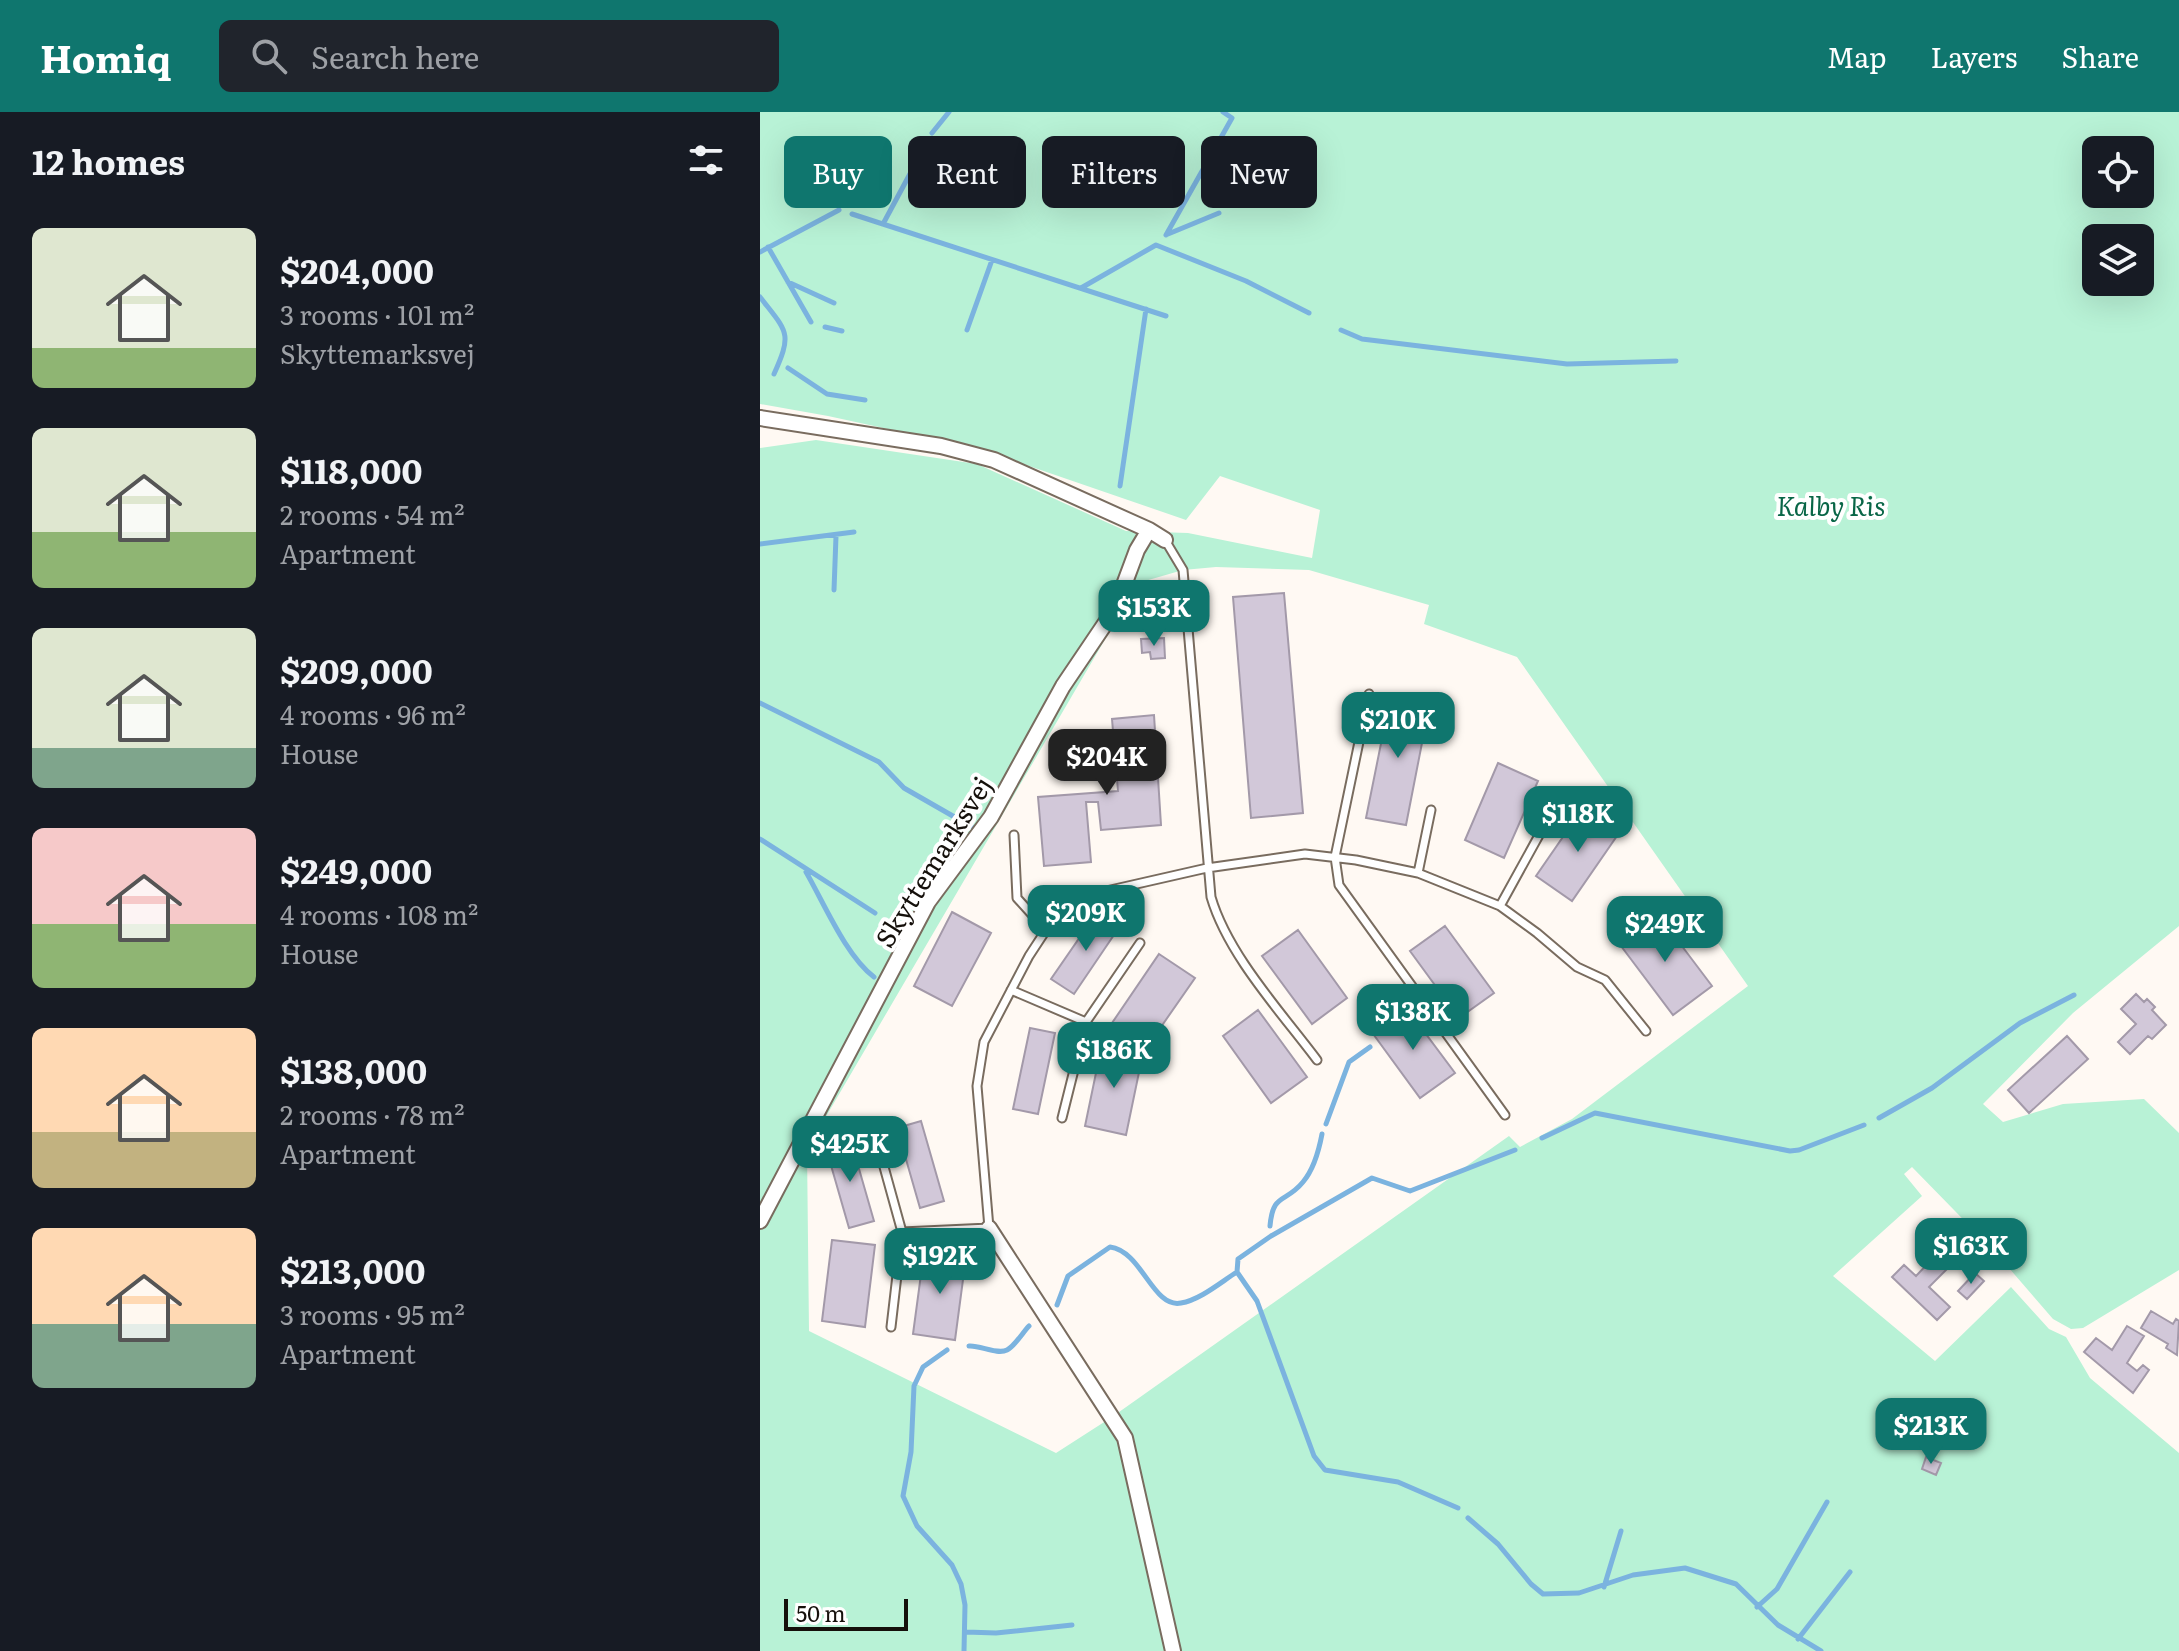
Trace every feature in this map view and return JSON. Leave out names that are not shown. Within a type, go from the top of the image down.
[{"type":"street","points":[[760,418],[941,446],[981,457],[1149,530],[1165,540]]},
{"type":"street","name":"Skyttemarksvej","points":[[760,1221],[928,902],[991,817],[1063,686],[1115,609],[1137,550],[1149,530]]},
{"type":"street","points":[[989,1228],[1125,1438],[1173,1651]]},
{"type":"lane","points":[[1165,540],[1183,570],[1207,868],[1218,921],[1230,943],[1317,1060]]},
{"type":"lane","points":[[1369,694],[1335,857],[1339,885],[1505,1115]]},
{"type":"lane","points":[[1500,906],[1554,808]]},
{"type":"lane","points":[[1418,873],[1431,810]]},
{"type":"lane","points":[[1014,835],[1017,898],[1046,930]]},
{"type":"lane","points":[[902,1232],[989,1228],[977,1086],[984,1042],[1046,930],[1074,907],[1106,891],[1207,868],[1305,854],[1418,873],[1500,906],[1577,967],[1605,980],[1646,1031]]},
{"type":"lane","points":[[1062,1118],[1086,1022],[1140,943]]},
{"type":"lane","points":[[1011,990],[1086,1022]]},
{"type":"lane","points":[[876,1138],[902,1232],[891,1327]]},
{"type":"green space","name":"Kalby Ris","points":[[760,112],[2179,112],[2179,926],[2073,1013],[1983,1104],[2003,1122],[2063,1104],[2144,1099],[2179,1133],[2179,1270],[2083,1328],[2071,1329],[2053,1319],[1996,1253],[1912,1167],[1904,1174],[1922,1196],[1833,1276],[1935,1361],[2011,1287],[2049,1329],[2066,1337],[2090,1378],[2179,1453],[2179,1651],[760,1651],[760,448],[816,440],[977,464],[1126,531],[1188,533],[1312,558],[1320,510],[1220,476],[1186,520],[980,449],[760,404]],"holes":[[[1216,567],[1309,570],[1429,605],[1424,624],[1517,657],[1748,986],[1572,1119],[1520,1147],[1509,1136],[1112,1417],[1056,1453],[809,1331],[807,1149],[1138,583],[1183,570]]]},
{"type":"building","points":[[1284,593],[1303,813],[1251,818],[1233,597]]},
{"type":"building","points":[[1173,602],[1175,629],[1157,631],[1155,603]]},
{"type":"building","points":[[1164,638],[1165,658],[1151,659],[1150,652],[1142,653],[1141,639]]},
{"type":"building","points":[[1391,694],[1430,702],[1406,825],[1366,818]]},
{"type":"building","points":[[1154,715],[1161,825],[1101,830],[1098,802],[1086,802],[1091,862],[1044,866],[1038,797],[1118,791],[1112,719]]},
{"type":"building","points":[[1498,763],[1538,781],[1504,858],[1465,840]]},
{"type":"building","points":[[1583,808],[1619,833],[1572,901],[1536,876]]},
{"type":"building","points":[[1098,911],[1120,926],[1074,994],[1051,979]]},
{"type":"building","points":[[952,912],[991,933],[952,1006],[914,986]]},
{"type":"building","points":[[1657,913],[1712,986],[1673,1015],[1618,942]]},
{"type":"building","points":[[1445,926],[1494,993],[1459,1018],[1410,951]]},
{"type":"building","points":[[1298,930],[1347,998],[1312,1024],[1262,956]]},
{"type":"building","points":[[1159,954],[1195,978],[1147,1047],[1112,1023]]},
{"type":"building","points":[[2136,994],[2155,1007],[2152,1010],[2166,1025],[2152,1039],[2148,1036],[2130,1054],[2118,1042],[2136,1024],[2121,1009]]},
{"type":"building","points":[[1405,1006],[1455,1073],[1420,1098],[1371,1031]]},
{"type":"building","points":[[1258,1010],[1307,1077],[1271,1103],[1223,1036]]},
{"type":"building","points":[[1030,1028],[1055,1033],[1038,1114],[1013,1109]]},
{"type":"building","points":[[2067,1036],[2088,1059],[2029,1113],[2008,1090]]},
{"type":"building","points":[[1102,1044],[1143,1053],[1126,1135],[1085,1126]]},
{"type":"building","points":[[921,1121],[944,1201],[920,1208],[897,1128]]},
{"type":"building","points":[[851,1141],[874,1221],[849,1228],[826,1148]]},
{"type":"building","points":[[832,1240],[875,1245],[865,1327],[822,1321]]},
{"type":"building","points":[[924,1252],[966,1257],[955,1340],[913,1334]]},
{"type":"building","points":[[1934,1257],[1946,1270],[1929,1287],[1950,1307],[1937,1320],[1892,1277],[1904,1265],[1916,1276]]},
{"type":"building","points":[[1975,1273],[1984,1281],[1967,1299],[1958,1291]]},
{"type":"building","points":[[2151,1311],[2173,1324],[2176,1319],[2179,1321],[2177,1355],[2166,1348],[2168,1344],[2141,1328]]},
{"type":"building","points":[[2127,1326],[2144,1336],[2127,1363],[2137,1371],[2143,1365],[2149,1370],[2133,1393],[2084,1352],[2096,1338],[2112,1350]]},
{"type":"building","points":[[1926,1457],[1941,1463],[1936,1475],[1922,1469]]},
{"type":"waterway","points":[[932,133],[949,112]]},
{"type":"waterway","points":[[1166,235],[1232,118],[1223,112]]},
{"type":"waterway","points":[[883,224],[908,177]]},
{"type":"waterway","points":[[760,252],[839,210]]},
{"type":"waterway","points":[[1168,234],[1219,213]]},
{"type":"waterway","points":[[852,214],[1166,316]]},
{"type":"waterway","points":[[1081,288],[1156,245],[1246,281],[1309,313]]},
{"type":"waterway","points":[[768,247],[811,322]]},
{"type":"waterway","points":[[967,330],[992,260]]},
{"type":"waterway","points":[[788,282],[834,303]]},
{"type":"waterway","points":[[760,297],[784,333],[784,349],[774,374]]},
{"type":"waterway","points":[[1120,486],[1146,309]]},
{"type":"waterway","points":[[825,327],[842,331]]},
{"type":"waterway","points":[[1341,330],[1362,339],[1567,364],[1676,361]]},
{"type":"waterway","points":[[788,368],[827,394],[865,400]]},
{"type":"waterway","points":[[760,544],[854,532]]},
{"type":"waterway","points":[[834,590],[836,536]]},
{"type":"waterway","points":[[760,703],[879,762],[904,788],[972,827]]},
{"type":"waterway","points":[[760,839],[875,913]]},
{"type":"waterway","points":[[806,872],[845,943],[874,977]]},
{"type":"waterway","points":[[1879,1118],[1932,1088],[2020,1023],[2074,995]]},
{"type":"waterway","points":[[1326,1124],[1349,1062],[1370,1047]]},
{"type":"waterway","points":[[1542,1138],[1595,1113],[1790,1151],[1864,1125]]},
{"type":"waterway","points":[[1270,1226],[1277,1203],[1297,1189],[1310,1171],[1322,1134]]},
{"type":"waterway","points":[[1458,1508],[1398,1482],[1325,1470],[1314,1456],[1257,1301],[1237,1272],[1238,1259],[1271,1236],[1372,1178],[1410,1191],[1515,1150]]},
{"type":"waterway","points":[[1057,1305],[1068,1276],[1110,1247],[1131,1258],[1155,1289],[1171,1302],[1181,1303],[1196,1298],[1237,1272]]},
{"type":"waterway","points":[[969,1346],[1007,1350],[1029,1326]]},
{"type":"waterway","points":[[947,1350],[923,1367],[914,1386],[911,1452],[903,1496],[917,1526],[952,1565],[961,1584],[965,1605],[964,1651]]},
{"type":"waterway","points":[[1757,1607],[1777,1589],[1827,1502]]},
{"type":"waterway","points":[[1468,1518],[1498,1544],[1543,1594],[1579,1593],[1633,1575],[1685,1568],[1736,1584],[1778,1625],[1821,1651]]},
{"type":"waterway","points":[[1604,1587],[1621,1531]]},
{"type":"waterway","points":[[1798,1639],[1850,1572]]},
{"type":"waterway","points":[[966,1632],[996,1633],[1072,1625]]}]
